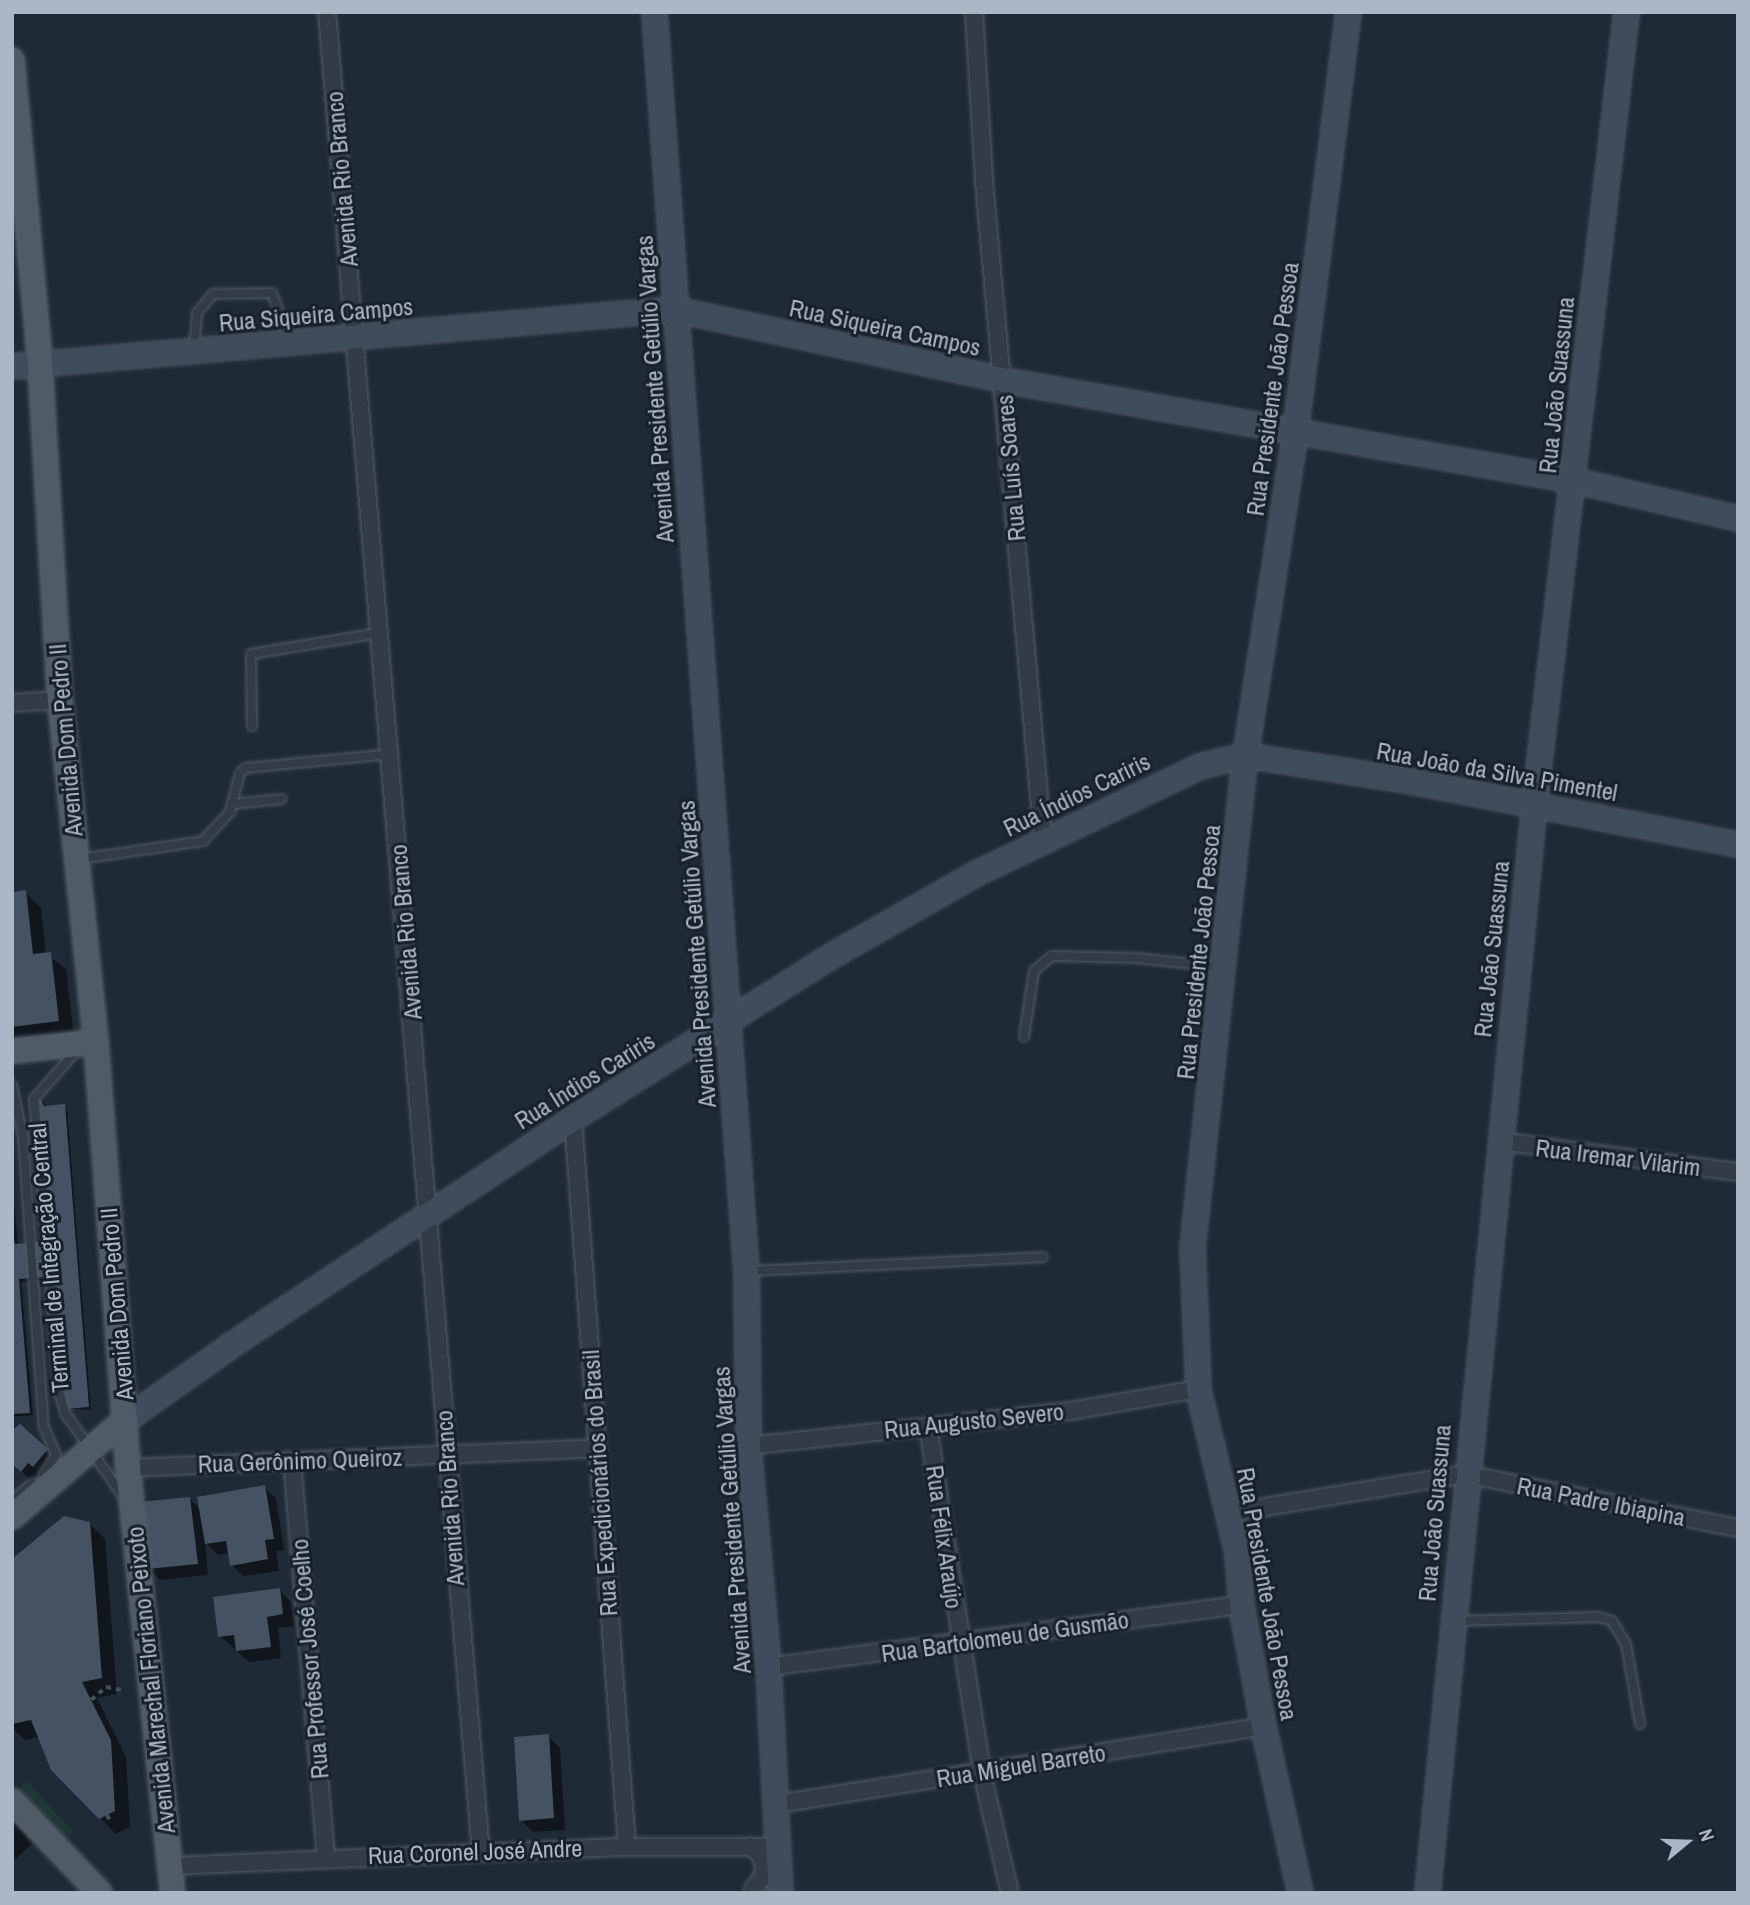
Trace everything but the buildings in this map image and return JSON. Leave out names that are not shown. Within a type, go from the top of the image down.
[{"type":"main road","name":"Avenida Presidente Getúlio Vargas","points":[[654,12],[746,1271],[748,1447],[778,1804],[780,1893]]},
{"type":"main road","name":"Rua Presidente João Pessoa","points":[[1300,1893],[1241,1605],[1228,1513],[1198,1389],[1192,1248],[1245,755],[1295,431],[1348,12]]},
{"type":"main road","name":"Rua João Suassuna","points":[[1427,1893],[1465,1474],[1534,804],[1626,12]]},
{"type":"main road","name":"Avenida Dom Pedro II","points":[[12,60],[40,364],[60,700],[77,860],[90,1043],[126,1419],[128,1468]]},
{"type":"main road","name":"Rua Siqueira Campos","points":[[12,366],[674,309],[1004,380],[1573,480],[1738,518]]},
{"type":"main road","name":"Rua Índios Cariris","points":[[126,1419],[573,1118],[897,917],[1043,840],[1199,765],[1245,755]]},
{"type":"main road","name":"Rua João da Silva Pimentel","points":[[1245,755],[1534,804],[1738,844]]},
{"type":"main road","points":[[12,1051],[90,1043]]},
{"type":"main road","points":[[12,1517],[126,1419]]},
{"type":"main road","name":"Avenida Marechal Floriano Peixoto","points":[[128,1468],[173,1893]]},
{"type":"main road","points":[[12,1801],[100,1893]]},
{"type":"street","name":"Avenida Rio Branco","points":[[327,12],[382,632],[446,1455],[481,1853]]},
{"type":"street","name":"Rua Luís Soares","points":[[974,12],[1043,840]]},
{"type":"street","points":[[12,703],[60,700]]},
{"type":"street","name":"Rua Expedicionários do Brasil","points":[[573,1118],[627,1847]]},
{"type":"street","name":"Rua Iremar Vilarim","points":[[1499,1142],[1738,1172]]},
{"type":"street","name":"Rua Augusto Severo","points":[[748,1447],[928,1427],[1198,1389]]},
{"type":"street","name":"Rua Félix Araújo","points":[[928,1427],[982,1773],[1010,1893]]},
{"type":"street","name":"Rua Gerônimo Queiroz","points":[[128,1468],[597,1448]]},
{"type":"street","name":"Rua Professor José Coelho","points":[[292,1461],[326,1857]]},
{"type":"street","points":[[1228,1513],[1465,1474]]},
{"type":"street","name":"Rua Padre Ibiapina","points":[[1465,1474],[1738,1528]]},
{"type":"street","name":"Rua Bartolomeu de Gusmão","points":[[768,1667],[1241,1605]]},
{"type":"street","name":"Rua Miguel Barreto","points":[[778,1804],[1264,1726]]},
{"type":"street","points":[[750,1846],[760,1854],[764,1865],[763,1877],[750,1891]]},
{"type":"street","name":"Rua Coronel José Andre","points":[[170,1866],[326,1857],[627,1847],[780,1847]]},
{"type":"street","points":[[750,1891],[780,1893]]},
{"type":"lane","points":[[194,352],[197,313],[213,294],[272,293],[289,342]]},
{"type":"lane","points":[[252,726],[251,654],[382,632]]},
{"type":"lane","points":[[77,860],[199,843],[228,816],[240,773],[246,768],[392,754]]},
{"type":"lane","points":[[232,804],[282,799]]},
{"type":"lane","points":[[1024,1037],[1034,971],[1052,956],[1136,958],[1224,968]]},
{"type":"lane","name":"Terminal de Integração Central","points":[[90,1043],[53,1072],[34,1099],[60,1395],[65,1413],[134,1512]]},
{"type":"lane","name":"Terminal de Integração Central","points":[[12,1085],[23,1137],[44,1427],[56,1455],[50,1469],[12,1500]]},
{"type":"lane","points":[[746,1271],[1043,1257]]},
{"type":"lane","points":[[1452,1621],[1599,1617],[1612,1621],[1626,1644],[1640,1724]]},
{"type":"path","points":[[91,1700],[106,1687],[123,1690]]},
{"type":"path","points":[[107,1815],[111,1822]]},
{"type":"green space","points":[[27,1781],[73,1831],[65,1839],[19,1789]]}]
